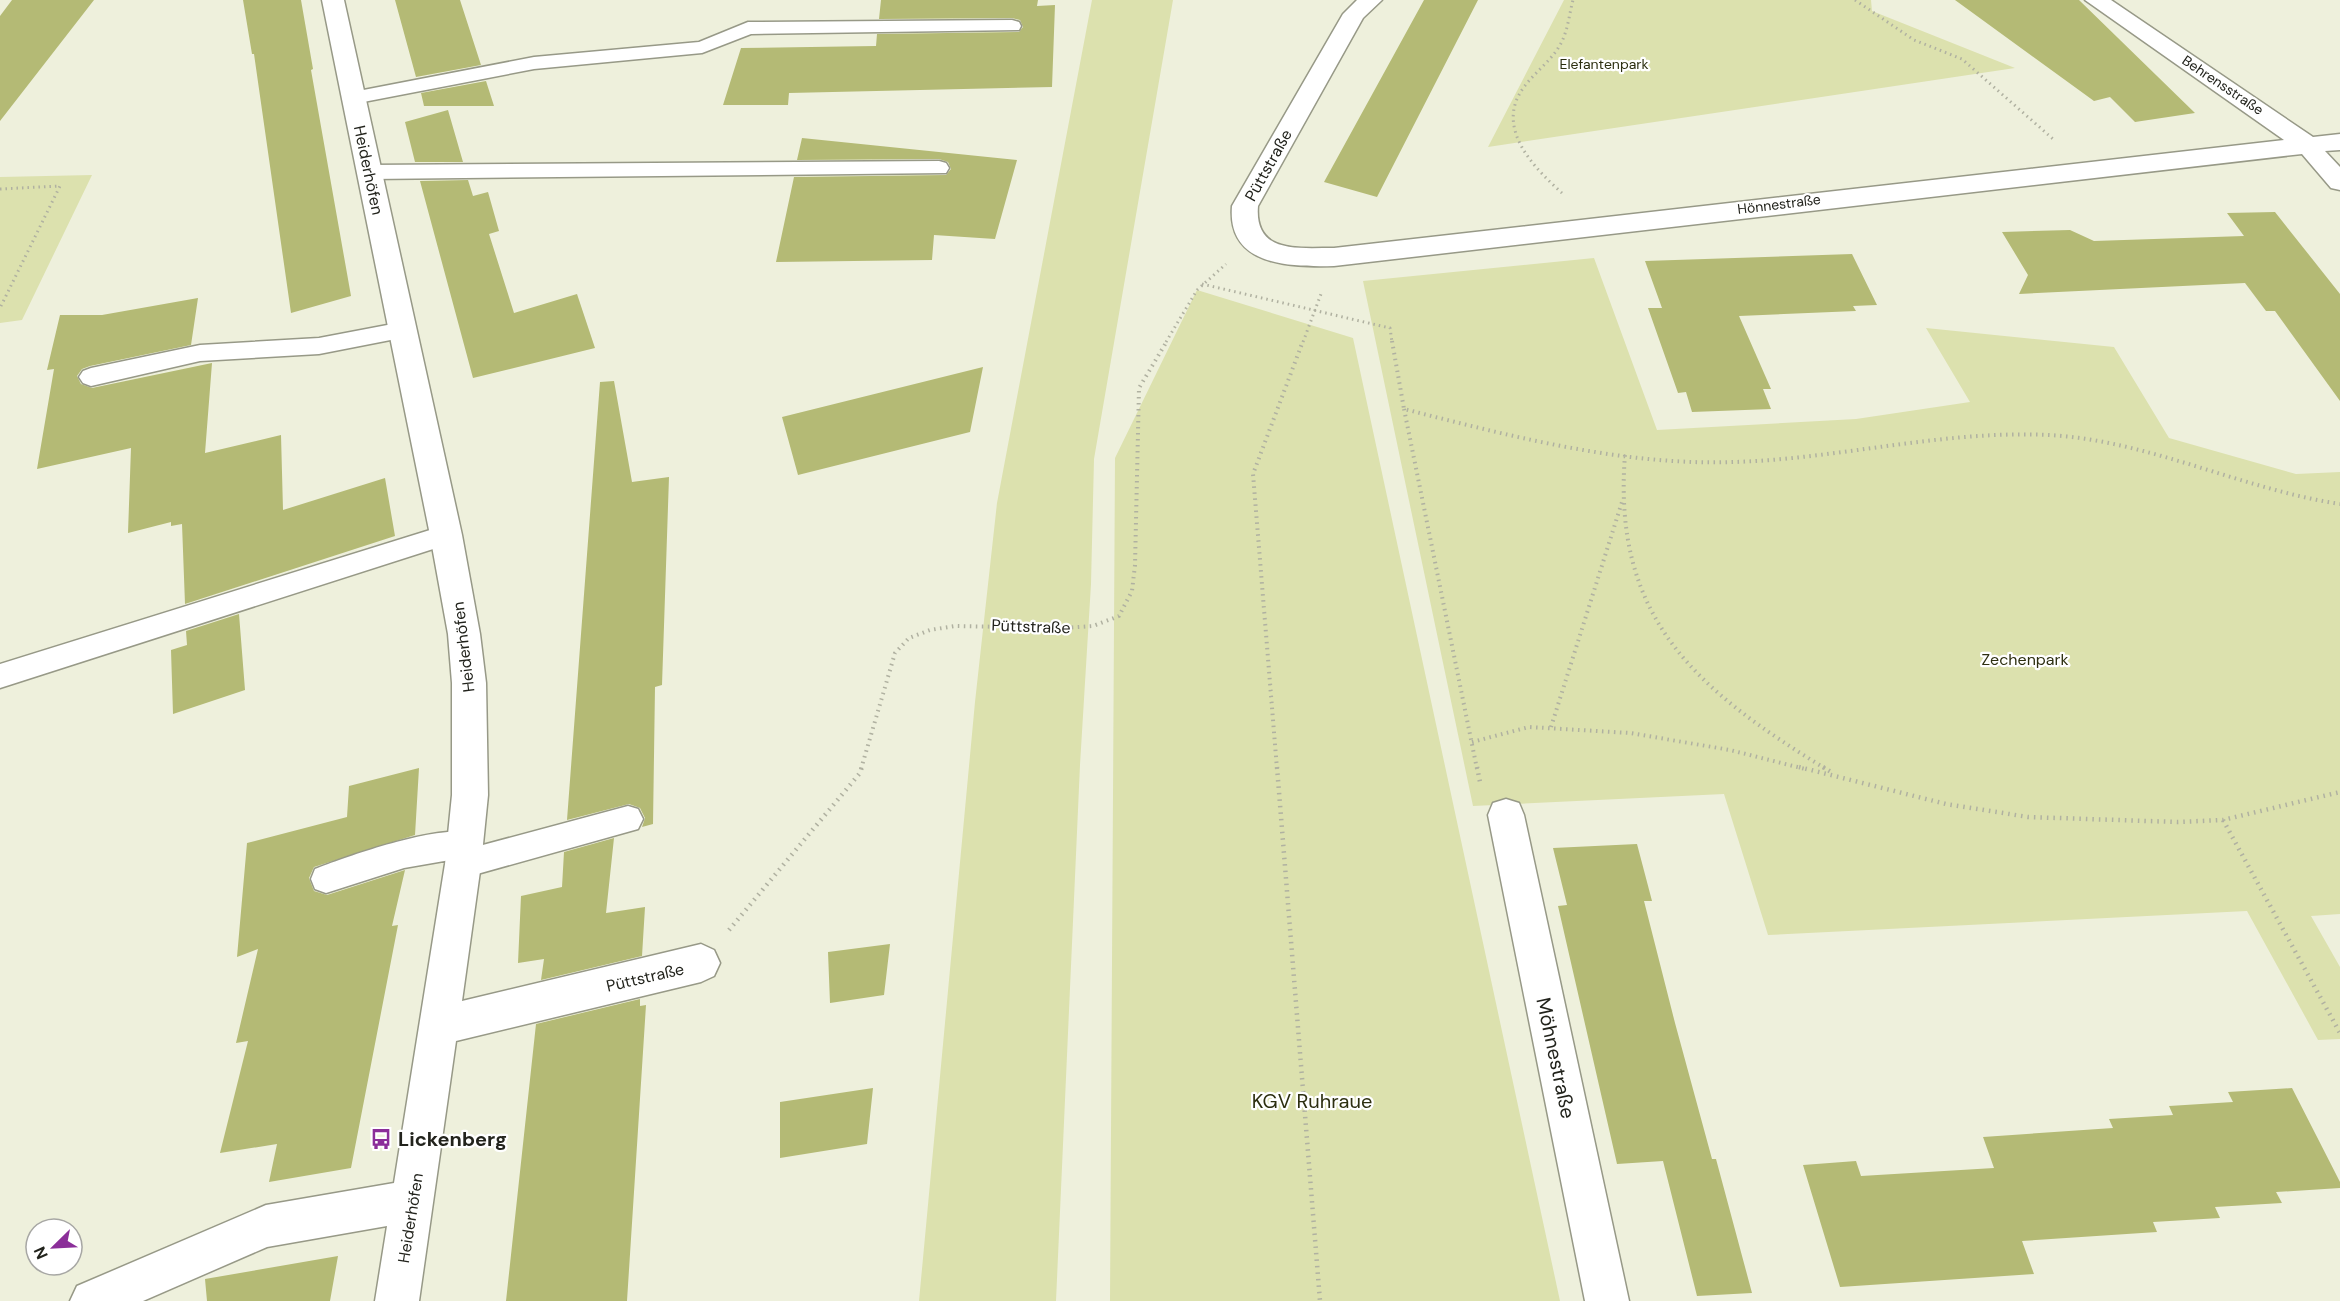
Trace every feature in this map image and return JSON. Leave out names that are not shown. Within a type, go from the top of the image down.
[{"type":"street","name":"Heiderhöfen","points":[[333,0],[446,535],[464,634],[469,683],[470,795],[464,854],[397,1301]]},
{"type":"street","name":"Püttstraße","points":[[1251,242],[1245,232],[1242,219],[1245,206],[1354,14],[1371,0]]},
{"type":"street","name":"Behrensstraße","points":[[2096,0],[2309,146],[2320,162],[2340,182]]},
{"type":"street","name":"Hönnestraße","points":[[1251,242],[1290,255],[1334,257],[2340,142]]},
{"type":"street","name":"Möhnestraße","points":[[1506,815],[1607,1301]]},
{"type":"street","name":"Püttstraße","points":[[438,1026],[701,963]]},
{"type":"street","points":[[92,1301],[266,1226],[413,1201]]},
{"type":"lane","points":[[353,98],[534,63],[702,47],[748,28],[1012,26]]},
{"type":"lane","points":[[370,172],[939,168]]},
{"type":"lane","points":[[91,377],[200,353],[319,346],[403,330]]},
{"type":"lane","points":[[0,676],[446,535]]},
{"type":"lane","points":[[326,879],[404,854],[464,854],[628,819]]},
{"type":"path","points":[[1574,0],[1569,24],[1560,46],[1517,98],[1513,128],[1519,144],[1540,173],[1593,227]]},
{"type":"path","points":[[1855,0],[1914,40],[1962,59],[2057,143],[2081,171]]},
{"type":"path","points":[[0,189],[60,186],[0,308]]},
{"type":"path","name":"Püttstraße","points":[[701,963],[860,773],[895,653],[908,637],[937,628],[982,625],[1083,628],[1107,622],[1119,616],[1127,605],[1132,591],[1135,565],[1139,388],[1203,284],[1251,242]]},
{"type":"path","points":[[1203,284],[1390,328],[1404,409],[1481,785],[1506,815]]},
{"type":"path","points":[[1309,327],[1253,474],[1320,1301]]},
{"type":"path","points":[[1404,409],[1508,436],[1624,455],[1744,462],[1989,437],[2049,435],[2103,443],[2308,499],[2340,504]]},
{"type":"path","points":[[1624,455],[1622,502],[1636,578],[1646,605],[1668,642],[1684,663],[1717,693],[1791,748],[1834,774]]},
{"type":"path","points":[[1551,727],[1622,502]]},
{"type":"path","points":[[1472,742],[1529,727],[1551,727],[1671,739],[1834,774],[1946,804],[2009,814],[2097,820],[2223,820],[2340,792]]},
{"type":"path","points":[[2223,820],[2340,1033]]},
{"type":"green space","points":[[1092,0],[1173,0],[1094,459],[1091,584],[1080,765],[1056,1301],[919,1301],[975,702],[997,503]]},
{"type":"green space","name":"Elefantenpark","points":[[1564,0],[1871,0],[1872,11],[2015,68],[1488,147]]},
{"type":"green space","points":[[92,175],[22,320],[0,323],[0,177]]},
{"type":"green space","name":"Zechenpark","points":[[1594,258],[1657,430],[1856,419],[1970,402],[1926,328],[2114,347],[2169,438],[2296,474],[2340,472],[2340,914],[2311,916],[2340,967],[2340,1039],[2318,1040],[2247,911],[1768,935],[1724,794],[1473,806],[1363,281]]},
{"type":"green space","name":"KGV Ruhraue","points":[[1197,290],[1353,338],[1560,1301],[1110,1301],[1115,458]]},
{"type":"building","points":[[12,0],[94,0],[0,121],[0,16]]},
{"type":"building","points":[[243,0],[301,0],[351,296],[291,313],[254,54],[252,54]]},
{"type":"building","points":[[395,0],[460,0],[481,65],[416,77]]},
{"type":"building","points":[[881,0],[1038,0],[1037,6],[1055,5],[1052,87],[789,93],[788,105],[723,105],[741,48],[876,46],[877,34],[1019,32],[1023,27],[1020,20],[1012,18],[879,19]]},
{"type":"building","points":[[1424,0],[1478,0],[1377,197],[1324,182]]},
{"type":"building","points":[[1955,0],[2079,0],[2195,113],[2135,122],[2110,97],[2094,101]]},
{"type":"building","points":[[486,81],[494,106],[424,106],[421,93]]},
{"type":"building","points":[[448,110],[463,162],[415,162],[405,122]]},
{"type":"building","points":[[802,138],[1017,160],[995,239],[934,235],[932,260],[776,262],[794,177],[946,175],[951,169],[948,162],[939,159],[797,160]]},
{"type":"building","points":[[468,180],[473,196],[488,192],[499,231],[489,234],[514,313],[577,294],[595,348],[473,378],[420,181]]},
{"type":"building","points":[[2275,212],[2340,294],[2340,401],[2275,311],[2266,311],[2245,283],[2019,294],[2028,275],[2002,232],[2070,230],[2094,241],[2244,236],[2227,213]]},
{"type":"building","points":[[1852,254],[1877,305],[1853,306],[1856,311],[1739,316],[1771,389],[1763,389],[1771,409],[1692,412],[1686,392],[1678,393],[1648,308],[1662,308],[1645,261]]},
{"type":"building","points":[[198,298],[191,345],[90,366],[82,369],[77,376],[81,384],[92,388],[212,363],[205,453],[281,435],[283,510],[385,478],[395,536],[185,604],[182,524],[171,526],[171,522],[128,533],[131,448],[37,469],[54,369],[47,370],[60,315],[102,315]]},
{"type":"building","points":[[983,367],[970,432],[798,475],[782,417]]},
{"type":"building","points":[[614,381],[632,482],[669,477],[662,685],[655,687],[653,824],[642,827],[645,818],[640,808],[629,804],[567,820],[600,382]]},
{"type":"building","points":[[239,614],[245,690],[173,714],[171,650],[187,645],[186,631]]},
{"type":"building","points":[[419,768],[415,835],[314,867],[309,878],[314,891],[327,895],[405,870],[392,926],[398,925],[351,1168],[269,1182],[277,1144],[220,1153],[248,1041],[236,1043],[258,949],[237,957],[247,843],[347,817],[349,786]]},
{"type":"building","points":[[614,838],[606,913],[645,907],[642,956],[541,980],[544,959],[518,963],[521,896],[562,887],[564,852]]},
{"type":"building","points":[[1637,844],[1652,901],[1644,901],[1675,1023],[1712,1159],[1716,1159],[1752,1293],[1697,1296],[1663,1161],[1617,1164],[1558,906],[1567,905],[1553,848]]},
{"type":"building","points":[[890,944],[884,995],[830,1003],[828,952]]},
{"type":"building","points":[[640,999],[640,1006],[646,1005],[627,1301],[506,1301],[536,1024]]},
{"type":"building","points":[[873,1088],[867,1144],[780,1158],[780,1102]]},
{"type":"building","points":[[2292,1088],[2340,1182],[2340,1188],[2276,1192],[2282,1203],[2215,1207],[2220,1218],[2153,1222],[2157,1232],[2022,1241],[2034,1274],[1840,1287],[1803,1165],[1856,1161],[1861,1176],[1994,1168],[1983,1137],[2113,1128],[2109,1119],[2173,1115],[2169,1106],[2233,1102],[2228,1092]]},
{"type":"building","points":[[338,1256],[330,1301],[207,1301],[205,1279]]},
{"type":"place","name":"Lickenberg","points":[[381,1139]]}]
